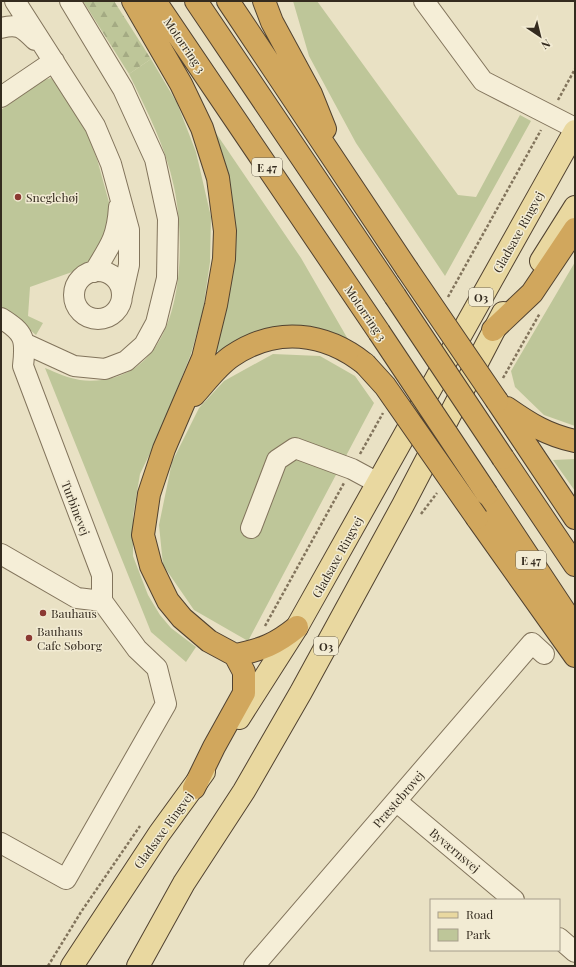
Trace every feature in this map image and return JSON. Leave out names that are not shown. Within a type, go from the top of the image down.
[{"type":"highway","points":[[133,1],[193,106],[211,152],[222,204],[225,231],[224,259],[216,305],[203,358],[164,449],[149,494],[143,535],[151,566],[168,601],[182,618],[209,641],[243,653],[279,642],[297,627]]},
{"type":"highway","name":"Motorring 3","points":[[155,1],[379,332],[575,627]]},
{"type":"highway","name":"E 47","points":[[196,1],[575,565]]},
{"type":"highway","points":[[228,1],[575,518]]},
{"type":"highway","points":[[264,1],[272,22],[311,94],[342,170]]},
{"type":"highway","points":[[493,330],[532,292],[575,230]]},
{"type":"highway","points":[[183,407],[221,365],[232,356],[244,349],[270,339],[298,336],[326,341],[346,350],[365,364],[385,386],[575,656]]},
{"type":"highway","points":[[497,401],[533,426],[556,437],[575,441]]},
{"type":"highway","points":[[194,788],[214,747],[244,693],[243,653]]},
{"type":"main road","name":"Gladsaxe Ringvej","points":[[72,966],[159,834],[194,788],[297,627],[575,131]]},
{"type":"main road","name":"O3","points":[[138,966],[184,883],[244,792],[301,692],[403,506],[499,318],[527,284],[575,207]]},
{"type":"street","points":[[1,22],[6,15],[8,1]]},
{"type":"street","points":[[15,1],[49,64]]},
{"type":"street","points":[[1,318],[19,331],[26,344],[74,366],[105,369],[126,361],[144,345],[156,323],[167,278],[168,219],[155,159],[123,89],[70,1]]},
{"type":"street","points":[[424,1],[483,81],[575,128]]},
{"type":"street","points":[[1,29],[12,31],[22,36],[49,64],[95,126],[112,164],[129,230],[129,265],[122,296],[118,309],[108,317],[99,319],[90,318],[82,314],[76,302],[75,289],[79,281],[85,275],[94,272],[108,273],[116,279],[121,287],[122,296]]},
{"type":"street","points":[[1,97],[49,64]]},
{"type":"street","points":[[94,272],[111,245],[118,228],[119,191]]},
{"type":"street","name":"Turbinevej","points":[[26,344],[23,366],[102,575],[102,601]]},
{"type":"street","points":[[251,528],[277,460],[295,448],[352,469],[378,483]]},
{"type":"street","points":[[1,554],[77,598],[102,601],[137,649],[157,668],[166,704],[66,879],[1,843]]},
{"type":"street","name":"Præstebrovej","points":[[254,966],[532,643],[544,654]]},
{"type":"street","name":"Byværnsvej","points":[[396,801],[513,899]]},
{"type":"street","points":[[560,939],[575,952]]},
{"type":"path","points":[[446,301],[575,69]]},
{"type":"path","points":[[243,653],[352,469],[386,408]]},
{"type":"path","points":[[48,966],[81,912],[142,824]]},
{"type":"green space","points":[[83,1],[114,1],[151,59],[129,74]]},
{"type":"green space","points":[[293,1],[317,1],[458,195],[476,197],[520,115],[531,121],[445,276],[356,143],[309,56]]},
{"type":"green space","points":[[151,59],[177,103],[196,152],[211,217],[210,262],[203,310],[191,354],[157,439],[140,474],[133,516],[133,556],[148,595],[160,615],[171,628],[196,647],[186,662],[151,632],[45,368],[67,377],[80,380],[89,381],[116,377],[139,365],[156,346],[168,323],[175,296],[179,267],[180,238],[178,211],[171,172],[161,143],[129,74]]},
{"type":"green space","points":[[51,78],[87,133],[97,159],[110,206],[109,229],[90,260],[72,272],[30,287],[28,316],[43,323],[36,335],[1,306],[1,110],[44,80]]},
{"type":"green space","points":[[205,117],[301,258],[349,341],[312,327],[266,328],[214,353],[227,281],[234,215]]},
{"type":"green space","points":[[575,262],[575,426],[544,415],[515,387],[511,371]]},
{"type":"green space","points":[[273,354],[320,356],[355,376],[374,403],[248,641],[194,610],[163,565],[159,525],[172,462],[199,408],[224,381]]},
{"type":"green space","points":[[575,459],[575,491],[553,460]]},
{"type":"place","name":"Sneglehøj","points":[[18,197]]},
{"type":"place","name":"Bauhaus","points":[[43,613]]},
{"type":"place","name":"Bauhaus Cafe Søborg","points":[[29,638]]}]
